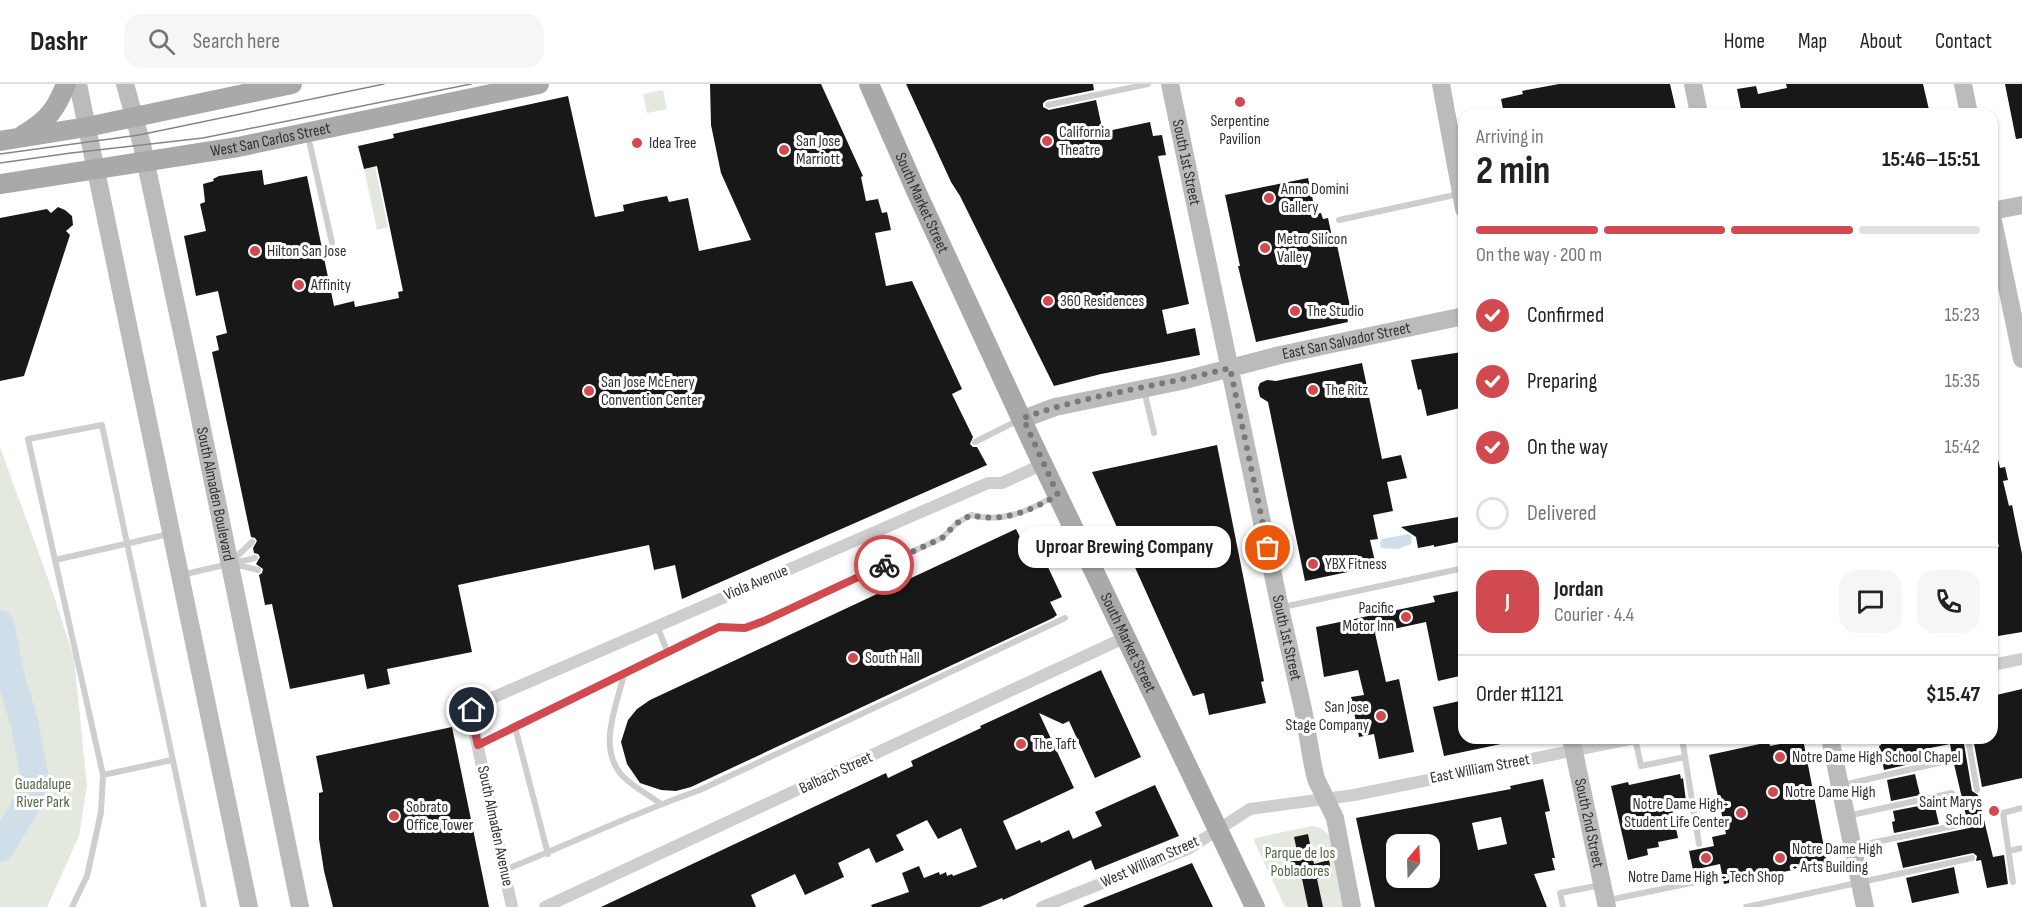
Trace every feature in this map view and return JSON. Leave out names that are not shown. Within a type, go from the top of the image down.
[{"type":"main road","points":[[9,140],[47,119],[56,108],[66,84]]},
{"type":"main road","points":[[9,140],[87,127],[292,84]]},
{"type":"main road","name":"West San Carlos Street","points":[[0,184],[238,147],[539,84]]},
{"type":"main road","name":"South Market Street","points":[[869,84],[1043,464],[1255,907]]},
{"type":"street","points":[[78,84],[249,907]]},
{"type":"street","name":"South Almaden Boulevard","points":[[125,84],[145,160],[300,907]]},
{"type":"street","name":"South 1st Street","points":[[1170,84],[1303,709],[1313,766],[1337,827],[1352,907]]},
{"type":"street","points":[[1442,84],[1458,178]]},
{"type":"street","points":[[1693,84],[1699,108]]},
{"type":"street","points":[[1963,84],[1969,108]]},
{"type":"street","points":[[1998,210],[2022,205]]},
{"type":"street","points":[[1998,244],[2022,358]]},
{"type":"street","name":"East San Salvador Street","points":[[1023,418],[1055,407],[1289,353],[1458,317]]},
{"type":"street","name":"Viola Avenue","points":[[472,710],[485,700],[988,483],[1002,483],[1043,464]]},
{"type":"street","name":"Balbach Street","points":[[545,907],[1126,637]]},
{"type":"street","points":[[1998,664],[2022,659]]},
{"type":"street","name":"South Almaden Avenue","points":[[472,710],[471,715],[512,907]]},
{"type":"street","name":"East William Street","points":[[1325,799],[1354,795],[1573,744]]},
{"type":"street","name":"South 2nd Street","points":[[1573,744],[1605,897]]},
{"type":"street","points":[[1831,744],[1865,907]]},
{"type":"street","name":"West William Street","points":[[1042,907],[1188,849],[1250,809],[1325,799]]},
{"type":"lane","points":[[1048,105],[1148,84]]},
{"type":"lane","points":[[308,132],[332,243]]},
{"type":"lane","points":[[1339,220],[1458,203]]},
{"type":"lane","points":[[1144,388],[1154,433]]},
{"type":"lane","points":[[975,442],[1023,418]]},
{"type":"lane","points":[[72,907],[87,876],[101,812],[103,775],[28,440],[102,425],[204,907]]},
{"type":"lane","points":[[478,745],[719,627],[745,628],[764,621],[942,538],[957,523],[971,515],[988,519],[1031,510],[1058,495]]},
{"type":"lane","points":[[55,560],[172,533]]},
{"type":"lane","points":[[230,564],[252,542]]},
{"type":"lane","points":[[180,575],[255,558]]},
{"type":"lane","points":[[230,564],[258,570]]},
{"type":"lane","points":[[1280,608],[1458,569]]},
{"type":"lane","points":[[504,870],[548,854],[661,804],[700,790],[1065,618]]},
{"type":"lane","points":[[657,626],[668,653]]},
{"type":"lane","points":[[624,674],[611,728],[610,755],[621,774],[661,804]]},
{"type":"lane","points":[[515,727],[548,854]]},
{"type":"lane","points":[[1636,744],[1641,766],[1685,757]]},
{"type":"lane","points":[[1683,744],[1700,844]]},
{"type":"lane","points":[[1969,744],[1977,790]]},
{"type":"lane","points":[[103,775],[172,760]]},
{"type":"lane","points":[[1840,786],[1951,760]]},
{"type":"lane","points":[[1846,816],[1952,793]]},
{"type":"lane","points":[[2013,882],[2003,813],[2022,808]]},
{"type":"lane","points":[[1852,847],[1963,824]]},
{"type":"lane","points":[[2008,850],[2022,848]]},
{"type":"lane","points":[[1746,907],[1972,858]]},
{"type":"lane","points":[[1563,907],[1560,893],[1605,897],[1715,878]]},
{"type":"green space","points":[[663,90],[667,109],[647,113],[643,94]]},
{"type":"green space","points":[[375,167],[388,227],[377,230],[364,169]]},
{"type":"green space","name":"Guadalupe River Park","points":[[0,447],[74,658],[87,786],[79,836],[47,907],[0,907]]},
{"type":"green space","name":"Parque de los Pobladores","points":[[1312,826],[1321,828],[1329,835],[1344,907],[1285,907],[1254,841],[1255,838]]},
{"type":"shaded area","points":[[1408,534],[1412,537],[1411,544],[1398,549],[1381,548],[1382,539]]},
{"type":"building","name":"San Jose McEnery Convention Center","points":[[710,84],[821,84],[863,176],[861,177],[866,201],[878,199],[882,213],[887,212],[891,230],[875,233],[886,286],[912,281],[962,389],[952,394],[973,437],[970,444],[977,447],[987,465],[682,599],[675,565],[654,570],[649,545],[458,585],[472,652],[387,669],[390,684],[367,689],[364,674],[290,689],[272,604],[265,605],[259,575],[263,569],[256,564],[260,557],[254,553],[253,548],[257,541],[251,537],[212,352],[219,350],[216,336],[227,333],[218,291],[196,296],[184,236],[206,231],[200,204],[205,202],[203,184],[214,181],[213,179],[219,176],[262,170],[264,185],[307,176],[334,306],[354,301],[355,307],[399,298],[398,292],[403,291],[377,166],[364,169],[358,146],[394,138],[393,134],[568,96],[595,217],[624,211],[623,205],[641,201],[667,196],[669,202],[688,198],[699,251],[751,240],[721,173],[711,125]]},
{"type":"building","points":[[906,84],[1093,84],[1094,90],[1047,100],[1043,103],[1043,107],[1049,110],[1096,100],[1103,132],[1150,122],[1153,136],[1162,135],[1166,155],[1158,156],[1189,304],[1162,310],[1167,334],[1195,328],[1200,355],[1101,374],[1054,386],[951,182]]},
{"type":"building","points":[[1559,84],[1670,84],[1676,108],[1503,108],[1501,99],[1523,94],[1522,91]]},
{"type":"building","points":[[1786,84],[1923,84],[1929,108],[1741,108],[1737,89],[1756,86],[1758,94],[1787,88]]},
{"type":"building","points":[[2005,84],[2022,84],[2022,138],[2016,139]]},
{"type":"building","points":[[1308,178],[1316,214],[1321,213],[1323,219],[1328,218],[1334,246],[1337,245],[1351,311],[1346,312],[1348,322],[1256,342],[1238,266],[1240,266],[1225,195]]},
{"type":"building","points":[[58,207],[72,216],[73,225],[66,231],[70,235],[24,376],[0,381],[0,218],[47,209],[51,213]]},
{"type":"building","points":[[1458,353],[1458,408],[1427,416],[1411,360]]},
{"type":"building","points":[[1362,363],[1382,459],[1401,455],[1407,478],[1387,482],[1393,511],[1373,515],[1378,539],[1370,540],[1376,566],[1305,581],[1268,402],[1260,397],[1258,388],[1260,383],[1267,380],[1276,381]]},
{"type":"building","points":[[1217,445],[1264,681],[1261,682],[1266,703],[1209,715],[1204,693],[1193,696],[1092,472]]},
{"type":"building","points":[[1998,459],[2000,468],[2005,467],[2008,480],[2003,481],[2009,506],[2012,505],[2022,554],[2022,632],[1998,636],[1998,547]]},
{"type":"building","points":[[1458,517],[1458,542],[1418,548],[1416,537],[1401,527]]},
{"type":"building","name":"South Hall","points":[[1016,529],[1022,541],[1033,535],[1062,597],[1050,602],[1057,615],[1053,618],[691,787],[676,791],[661,790],[640,783],[627,764],[621,742],[628,720],[637,709],[650,700]]},
{"type":"building","points":[[1458,591],[1458,676],[1438,681],[1426,622],[1375,633],[1386,682],[1399,679],[1414,752],[1379,759],[1374,734],[1359,737],[1351,697],[1364,695],[1358,670],[1324,677],[1316,627],[1435,602],[1433,596]]},
{"type":"building","points":[[1101,670],[1141,757],[1095,778],[1069,721],[1063,724],[1039,713],[1074,788],[1003,821],[1016,850],[1040,840],[1041,843],[1069,830],[1073,839],[1102,826],[1095,812],[1155,785],[1179,836],[1095,870],[1091,860],[1003,900],[1002,898],[980,907],[872,907],[871,905],[909,892],[902,873],[919,866],[924,878],[939,872],[940,875],[946,872],[947,876],[952,874],[953,876],[977,867],[961,828],[938,839],[927,820],[896,835],[904,850],[876,863],[869,848],[838,863],[844,877],[805,895],[795,874],[751,895],[756,907],[601,907],[886,773],[888,778],[913,766],[911,761],[981,728],[980,726]]},
{"type":"building","points":[[2022,689],[2022,778],[1982,787],[1974,744],[1998,744],[1998,695]]},
{"type":"building","points":[[1458,701],[1458,744],[1501,744],[1444,756],[1433,707]]},
{"type":"building","name":"Sobrato Office Tower","points":[[452,727],[489,907],[333,907],[319,839],[319,793],[323,792],[316,756]]},
{"type":"building","points":[[1760,744],[1770,744],[1770,746],[1804,744],[1827,863],[1724,884],[1720,864],[1693,870],[1689,851],[1714,846],[1712,837],[1726,834],[1709,755]]},
{"type":"building","points":[[1950,744],[1925,749],[1927,760],[1884,770],[1879,746]]},
{"type":"building","points":[[1950,744],[1964,744],[1972,791],[1978,795],[1993,857],[2004,855],[2008,884],[1987,888],[1981,860],[1976,861],[1977,856],[1973,853],[1903,868],[1897,843],[1969,828],[1954,764],[1956,758],[1952,755]]},
{"type":"building","points":[[1680,774],[1681,779],[1683,778],[1686,801],[1671,804],[1678,838],[1658,842],[1659,847],[1647,849],[1648,855],[1628,860],[1611,786],[1628,782],[1629,785]]},
{"type":"building","points":[[1915,774],[1920,795],[1891,801],[1887,780]]},
{"type":"building","points":[[1543,779],[1550,811],[1545,812],[1555,858],[1552,858],[1555,870],[1534,874],[1547,907],[1375,907],[1356,818],[1511,789],[1510,786]],"holes":[[[1501,817],[1507,844],[1478,850],[1472,823]]]},
{"type":"building","points":[[1934,803],[1939,824],[1894,833],[1893,811]]},
{"type":"building","points":[[1308,834],[1314,864],[1329,860],[1332,876],[1317,879],[1323,907],[1308,907],[1301,874],[1287,877],[1284,863],[1299,860],[1294,837]]},
{"type":"building","points":[[1192,863],[1213,907],[1083,906]]},
{"type":"building","points":[[1954,867],[1959,893],[1912,903],[1906,878]]},
{"type":"waterway","points":[[0,624],[12,682],[24,721],[35,779],[28,802],[0,848]]},
{"type":"tram line","points":[[0,154],[139,135],[384,84]]},
{"type":"tram line","points":[[0,163],[203,138],[471,84]]},
{"type":"way so far","points":[[884,565],[942,538],[957,523],[971,515],[988,519],[1031,510],[1058,495],[1023,418],[1055,407],[1168,384],[1230,368],[1268,548]]},
{"type":"place","name":"Serpentine Pavilion","points":[[1240,102]]},
{"type":"place","name":"California Theatre","points":[[1047,141]]},
{"type":"place","name":"Idea Tree","points":[[637,143]]},
{"type":"place","name":"San Jose Marriott","points":[[784,150]]},
{"type":"place","name":"Anno Domini Gallery","points":[[1269,198]]},
{"type":"place","name":"Metro Silicon Valley","points":[[1265,248]]},
{"type":"place","name":"Hilton San Jose","points":[[255,251]]},
{"type":"place","name":"Affinity","points":[[299,285]]},
{"type":"place","name":"360 Residences","points":[[1048,301]]},
{"type":"place","name":"The Studio","points":[[1295,311]]},
{"type":"place","name":"The Ritz","points":[[1313,390]]},
{"type":"place","name":"San Jose McEnery Convention Center","points":[[589,391]]},
{"type":"place","name":"Uproar Brewing Company","points":[[1268,548]]},
{"type":"place","name":"YBX Fitness","points":[[1313,564]]},
{"type":"place","name":"Pacific Motor Inn","points":[[1406,617]]},
{"type":"place","name":"South Hall","points":[[853,658]]},
{"type":"place","name":"San Jose Stage Company","points":[[1381,716]]},
{"type":"place","name":"The Taft","points":[[1021,744]]},
{"type":"place","name":"Notre Dame High School Chapel","points":[[1780,757]]},
{"type":"place","name":"Notre Dame High","points":[[1773,792]]},
{"type":"place","name":"Saint Marys School","points":[[1994,811]]},
{"type":"place","name":"Notre Dame High- Student Life Center","points":[[1741,813]]},
{"type":"place","name":"Sobrato Office Tower","points":[[394,816]]},
{"type":"place","name":"Notre Dame High - Tech Shop","points":[[1706,858]]},
{"type":"place","name":"Notre Dame High - Arts Building","points":[[1780,858]]},
{"type":"route","points":[[472,710],[471,715],[478,745],[719,627],[745,628],[764,621],[884,565]]}]
